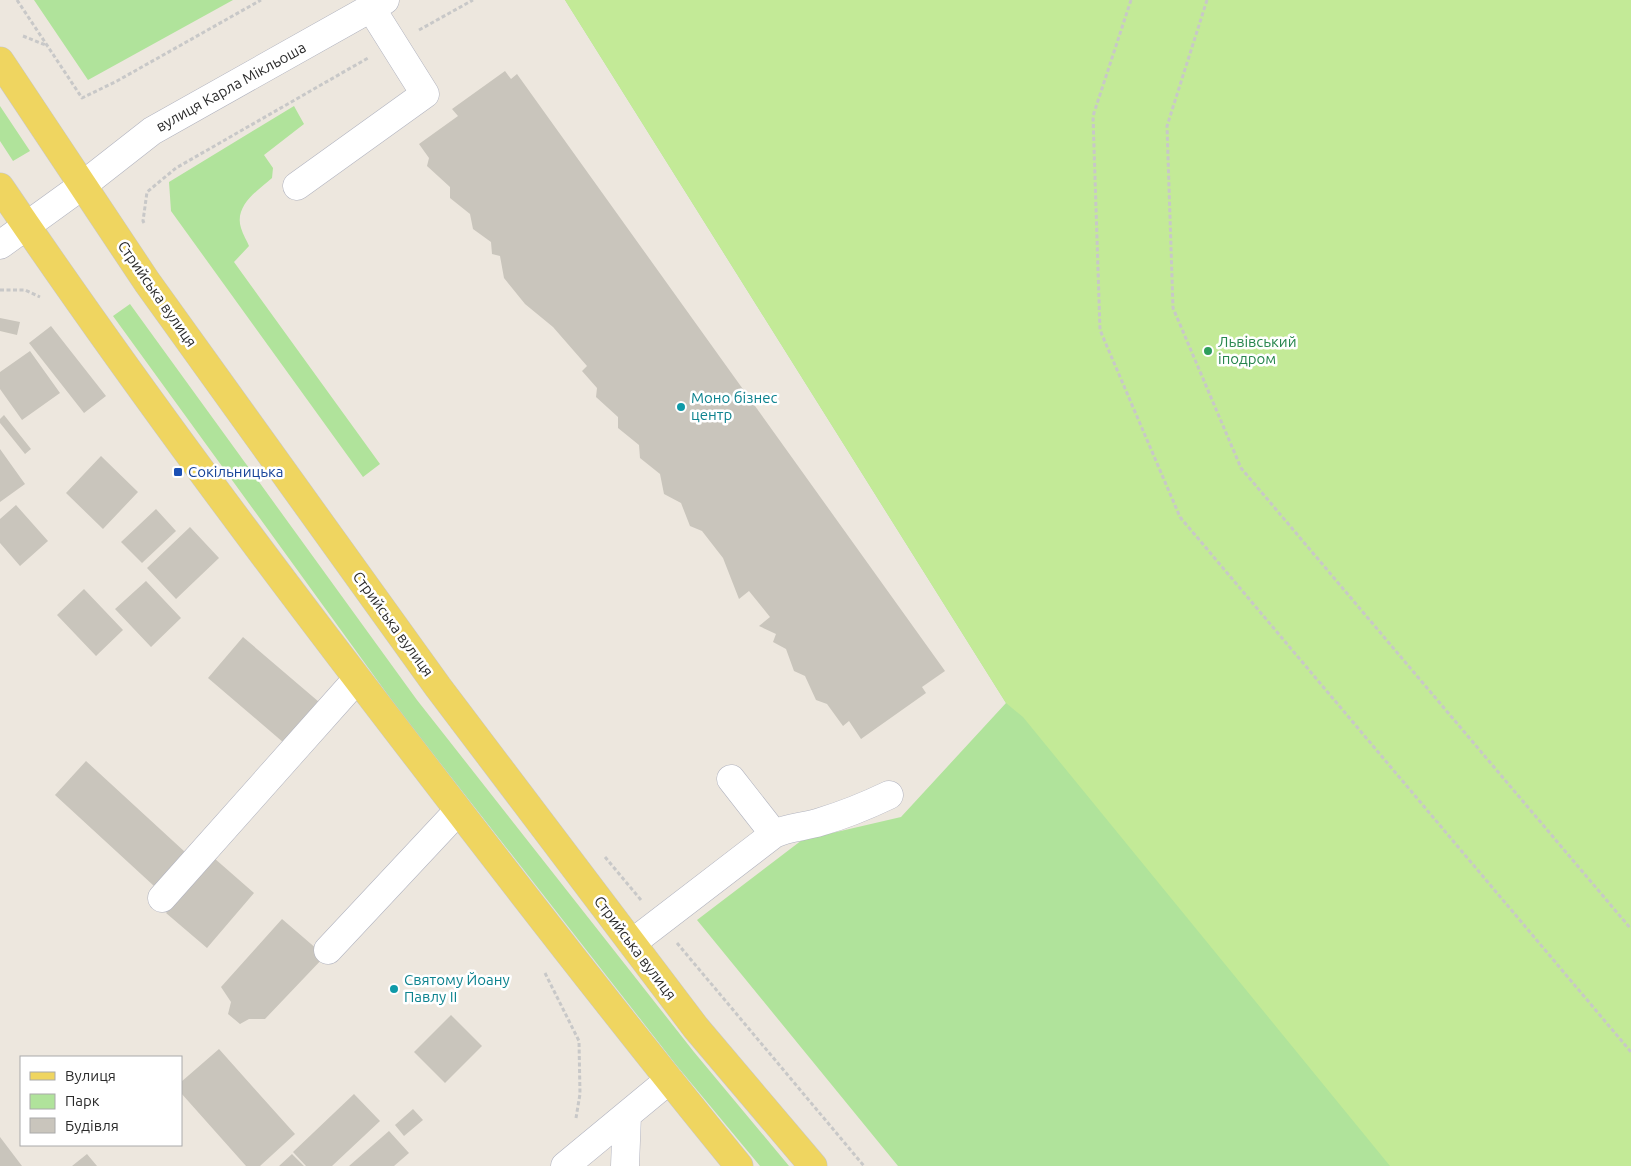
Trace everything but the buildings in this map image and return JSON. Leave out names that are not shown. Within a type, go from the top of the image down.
[{"type":"main road","name":"Стрийська вулиця","points":[[0,61],[148,282],[438,687],[696,1028],[813,1166]]},
{"type":"main road","points":[[0,188],[197,466],[357,679],[669,1080],[740,1166]]},
{"type":"street","name":"вулиця Карла Мікльоша","points":[[0,245],[83,185],[152,131],[378,4]]},
{"type":"street","points":[[297,186],[425,94],[378,4]]},
{"type":"street","points":[[162,898],[357,679]]},
{"type":"street","points":[[731,779],[774,834]]},
{"type":"street","points":[[632,944],[774,834],[856,810],[889,795]]},
{"type":"street","points":[[328,950],[458,811]]},
{"type":"street","points":[[568,1164],[669,1080]]},
{"type":"street","points":[[625,1166],[627,1115]]},
{"type":"path","points":[[17,0],[82,98],[118,81],[261,0]]},
{"type":"path","points":[[414,33],[473,0]]},
{"type":"path","points":[[1131,0],[1093,116],[1100,330],[1180,517],[1631,1052]]},
{"type":"path","points":[[1207,0],[1167,126],[1173,308],[1241,468],[1631,929]]},
{"type":"path","points":[[23,36],[48,46]]},
{"type":"path","points":[[148,228],[143,221],[147,192],[176,168],[375,54]]},
{"type":"path","points":[[603,854],[864,1166]]},
{"type":"path","points":[[541,966],[551,982],[579,1041],[580,1094],[568,1164]]},
{"type":"green space","points":[[34,0],[233,0],[88,80]]},
{"type":"green space","points":[[565,0],[1049,0],[1631,1166],[898,1166],[697,920],[802,840],[901,817],[1006,703]]},
{"type":"green space","name":"Львівський іподром","points":[[565,0],[1631,0],[1631,1166],[1390,1166],[1023,717],[1006,703]]},
{"type":"green space","points":[[0,106],[30,151],[13,161],[0,141]]},
{"type":"green space","points":[[294,106],[304,124],[264,155],[273,168],[272,178],[244,206],[240,220],[242,231],[249,246],[234,262],[380,464],[363,477],[171,211],[169,182]]},
{"type":"green space","points":[[130,304],[417,700],[694,1052],[789,1166],[760,1166],[677,1066],[401,713],[113,316]]},
{"type":"place","name":"Львівський іподром","points":[[1208,351]]},
{"type":"place","name":"Моно бізнес центр","points":[[681,407]]},
{"type":"place","name":"Сокільницька","points":[[178,472]]},
{"type":"place","name":"Святому Йоану Павлу ІІ","points":[[394,989]]}]
